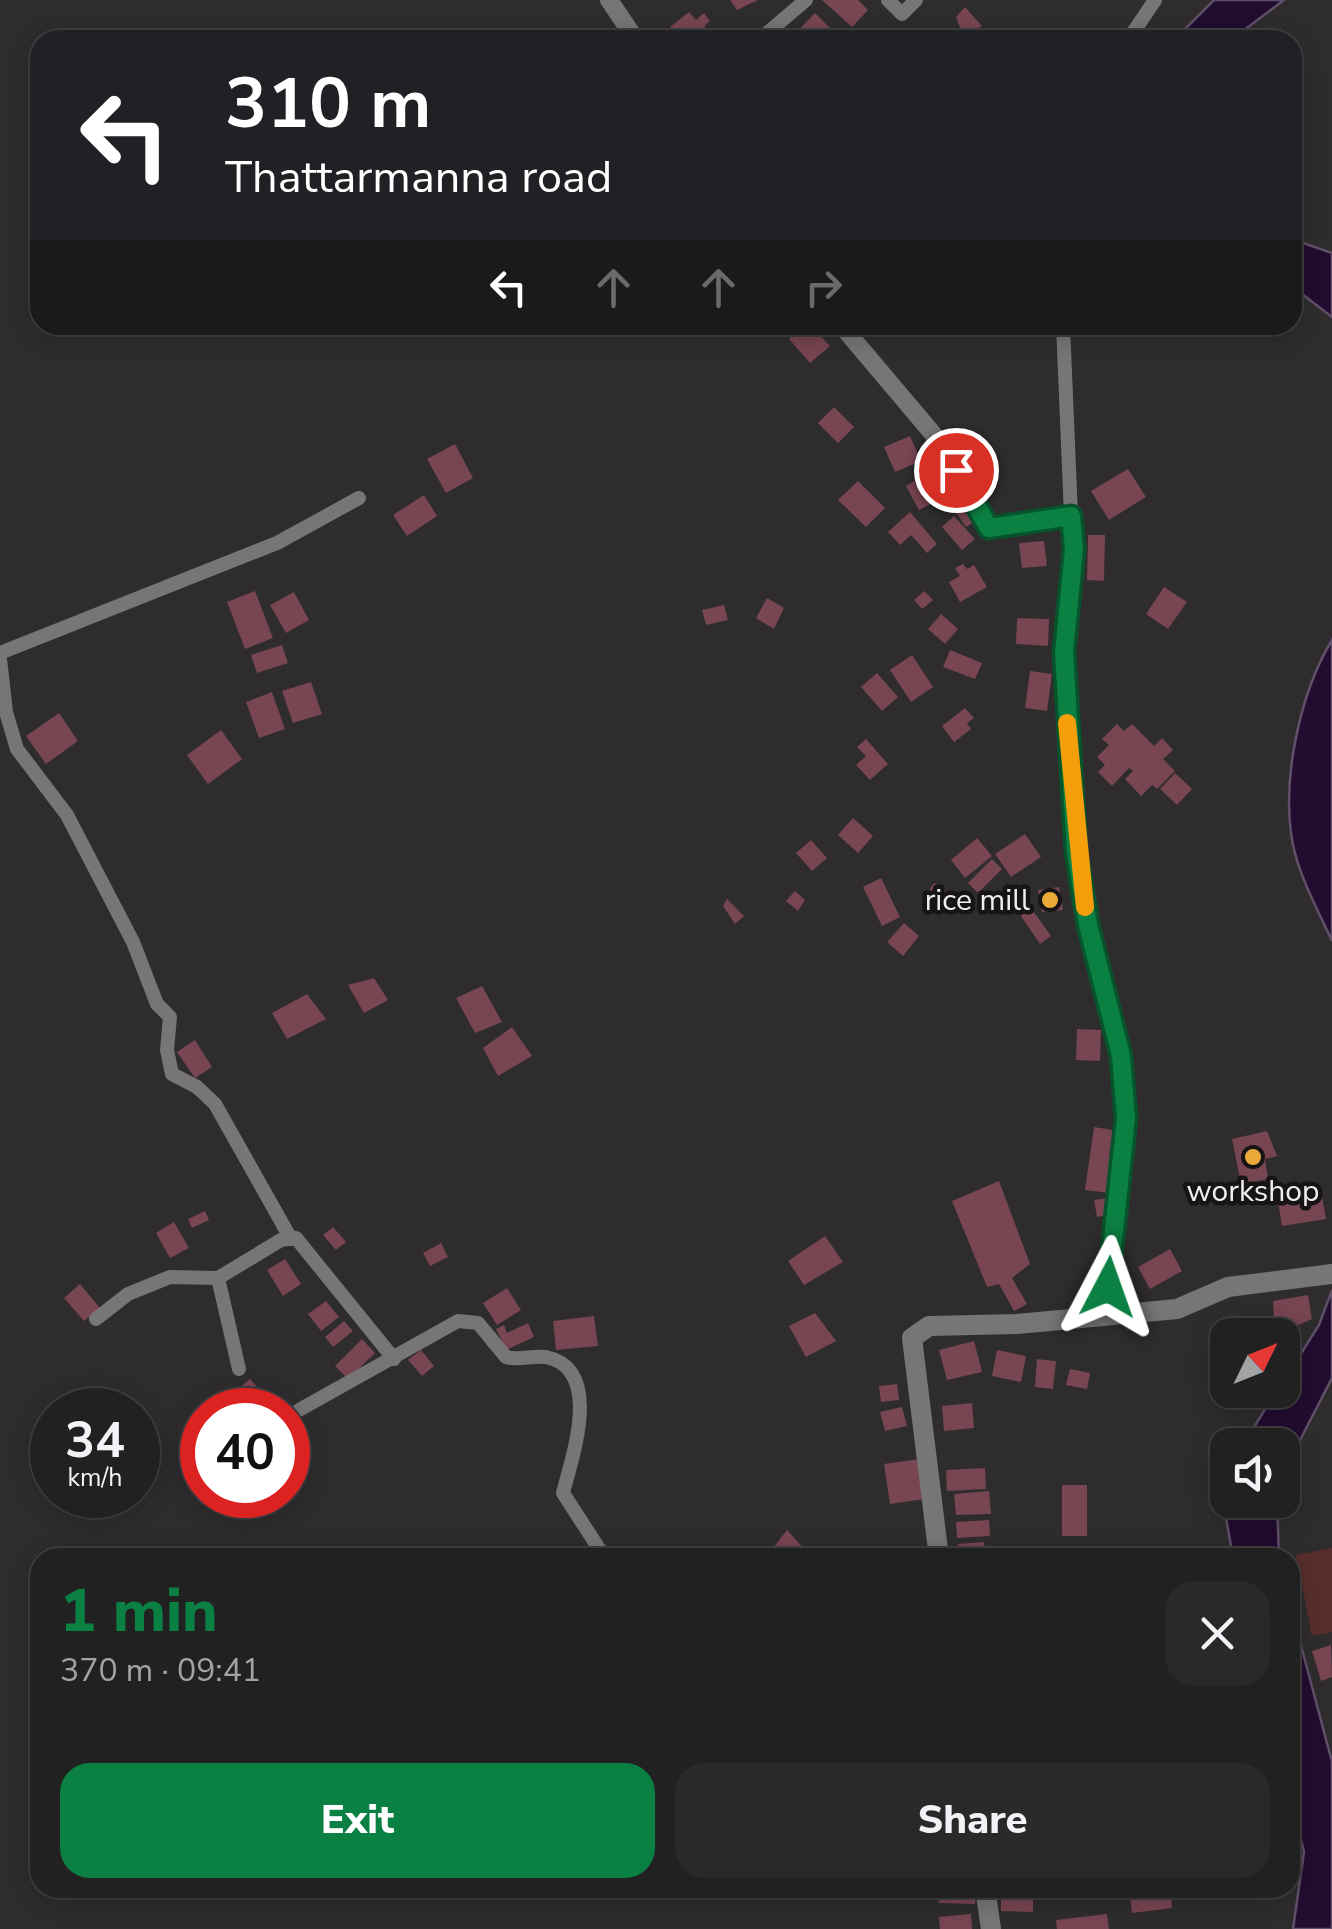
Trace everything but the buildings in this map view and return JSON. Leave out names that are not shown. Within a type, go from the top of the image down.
[{"type":"main road","points":[[937,1548],[912,1338],[929,1326],[1017,1324],[1176,1309],[1228,1287],[1332,1274]]},
{"type":"main road","points":[[986,1898],[991,1929]]},
{"type":"street","points":[[610,0],[630,30]]},
{"type":"street","points":[[771,30],[806,0]]},
{"type":"street","points":[[888,0],[902,14],[916,0]]},
{"type":"street","points":[[1135,30],[1155,0]]},
{"type":"street","points":[[849,335],[939,441],[989,528],[1071,516]]},
{"type":"street","points":[[1063,335],[1074,549],[1064,652],[1076,852],[1088,925],[1121,1056],[1126,1118],[1108,1260],[1108,1314]]},
{"type":"street","points":[[291,1239],[216,1104],[197,1087],[172,1074],[166,1050],[170,1017],[157,1004],[133,942],[67,815],[17,749],[6,712],[0,656],[277,543],[358,498]]},
{"type":"street","points":[[96,1319],[128,1294],[170,1277],[218,1278],[296,1238],[394,1359]]},
{"type":"street","points":[[218,1278],[239,1369]]},
{"type":"street","points":[[310,1405],[467,1319],[478,1323],[506,1357],[544,1357],[569,1372],[580,1398],[579,1431],[564,1493],[599,1548]]},
{"type":"shaded area","points":[[1214,0],[1284,0],[1244,30],[1184,30]]},
{"type":"shaded area","points":[[1302,242],[1332,253],[1332,317],[1302,294]]},
{"type":"shaded area","points":[[1332,640],[1332,941],[1297,860],[1289,810],[1292,759],[1303,708]]},
{"type":"shaded area","points":[[1332,1290],[1332,1378],[1300,1440],[1300,1428],[1254,1428],[1266,1408],[1300,1408],[1300,1355],[1319,1325]]},
{"type":"shaded area","points":[[1226,1518],[1278,1518],[1279,1548],[1231,1548]]},
{"type":"shaded area","points":[[1332,1548],[1332,1632],[1312,1636],[1300,1575],[1300,1554]]},
{"type":"shaded area","points":[[1300,1642],[1332,1762],[1332,1929],[1293,1929],[1304,1852],[1300,1835]]},
{"type":"slow traffic","points":[[1067,723],[1076,852],[1085,907]]},
{"type":"place","name":"rice mill","points":[[1050,900]]},
{"type":"place","name":"workshop","points":[[1253,1157]]},
{"type":"route","points":[[956,470],[989,528],[1071,516],[1074,549],[1064,652],[1076,852],[1088,925],[1121,1056],[1126,1118],[1108,1287]]}]
